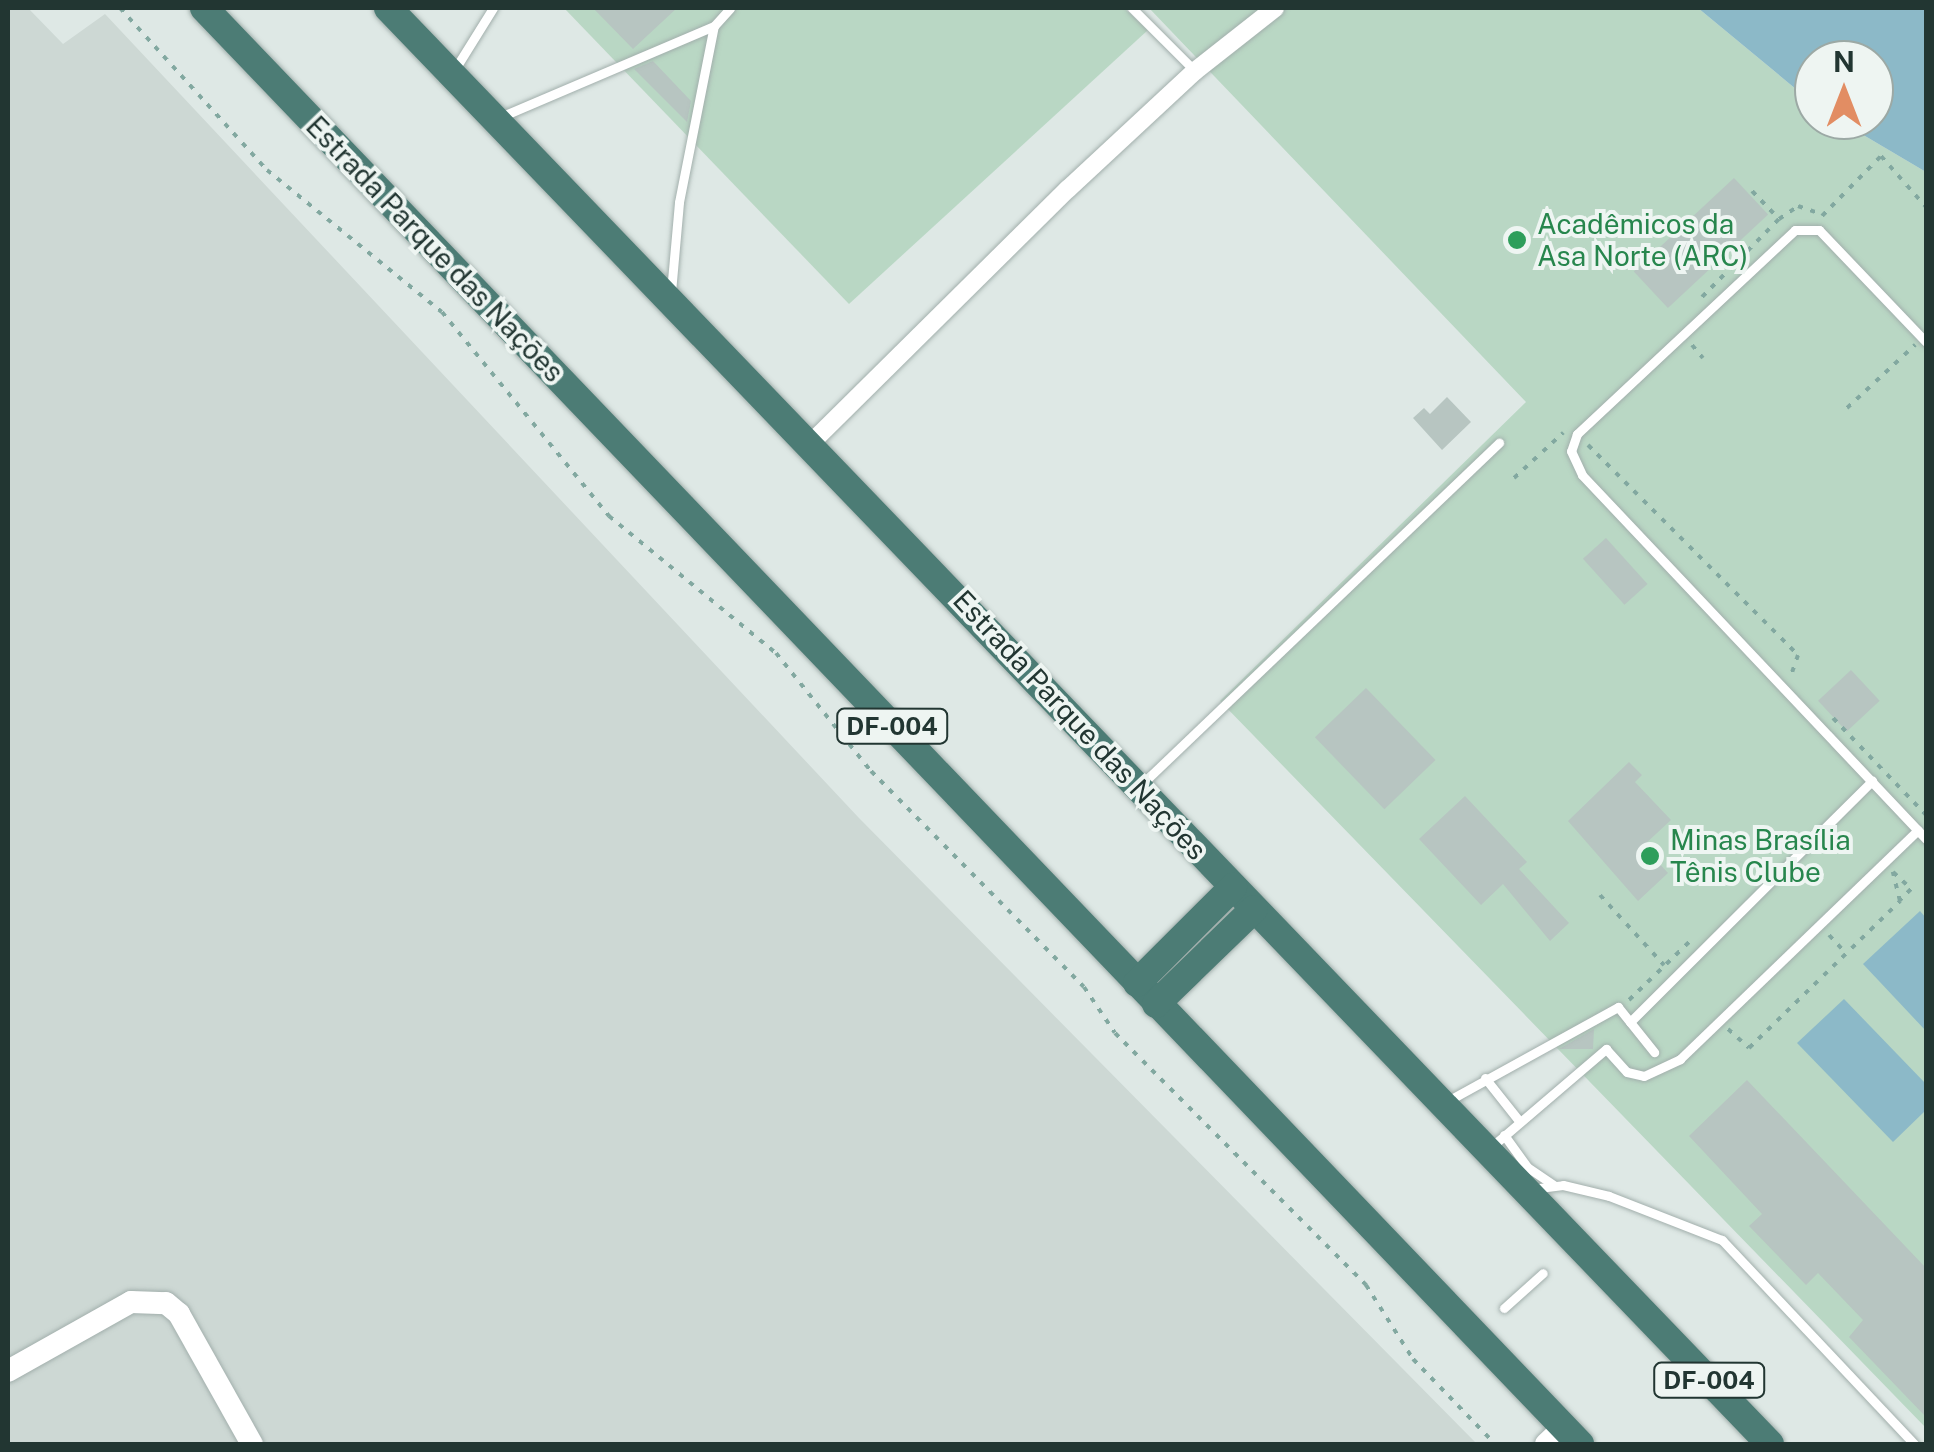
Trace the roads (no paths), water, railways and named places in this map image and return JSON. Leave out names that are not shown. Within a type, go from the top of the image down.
[{"type":"highway","name":"Estrada Parque das Nações","points":[[204,8],[1137,982],[1563,1439]]},
{"type":"highway","name":"Estrada Parque das Nações","points":[[388,8],[1442,1104],[1495,1143],[1525,1190],[1770,1444]]},
{"type":"highway","points":[[1137,982],[1233,887]]},
{"type":"highway","points":[[1156,1004],[1254,909]]},
{"type":"street","points":[[810,444],[1195,71],[1275,8]]},
{"type":"street","points":[[8,1371],[131,1302],[166,1302],[180,1314],[252,1444]]},
{"type":"lane","points":[[452,74],[492,8]]},
{"type":"lane","points":[[495,119],[714,26],[730,8]]},
{"type":"lane","points":[[1132,8],[1195,71]]},
{"type":"lane","points":[[670,300],[674,232],[714,26]]},
{"type":"lane","points":[[1914,1444],[1722,1240],[1609,1196],[1554,1185],[1495,1143],[1606,1049],[1628,1072],[1660,1073],[1922,834],[1872,781],[1805,698],[1582,474],[1572,444],[1795,230],[1819,230],[1926,342]]},
{"type":"lane","points":[[1140,786],[1498,443]]},
{"type":"lane","points":[[1630,1022],[1872,781]]},
{"type":"lane","points":[[1442,1104],[1621,1008],[1654,1052]]},
{"type":"lane","points":[[1485,1078],[1520,1122]]},
{"type":"lane","points":[[1525,1190],[1554,1185]]},
{"type":"lane","points":[[1504,1308],[1543,1273]]},
{"type":"water","points":[[1698,8],[1926,8],[1926,172],[1872,140],[1894,140],[1894,40],[1794,40],[1794,87]]},
{"type":"water","points":[[1920,911],[1926,918],[1926,1031],[1863,964]]},
{"type":"water","points":[[1844,999],[1926,1084],[1926,1110],[1893,1142],[1797,1043]]},
{"type":"place","name":"Acadêmicos da Asa Norte (ARC)","points":[[1517,240]]},
{"type":"place","name":"Minas Brasília Tênis Clube","points":[[1650,856]]}]
